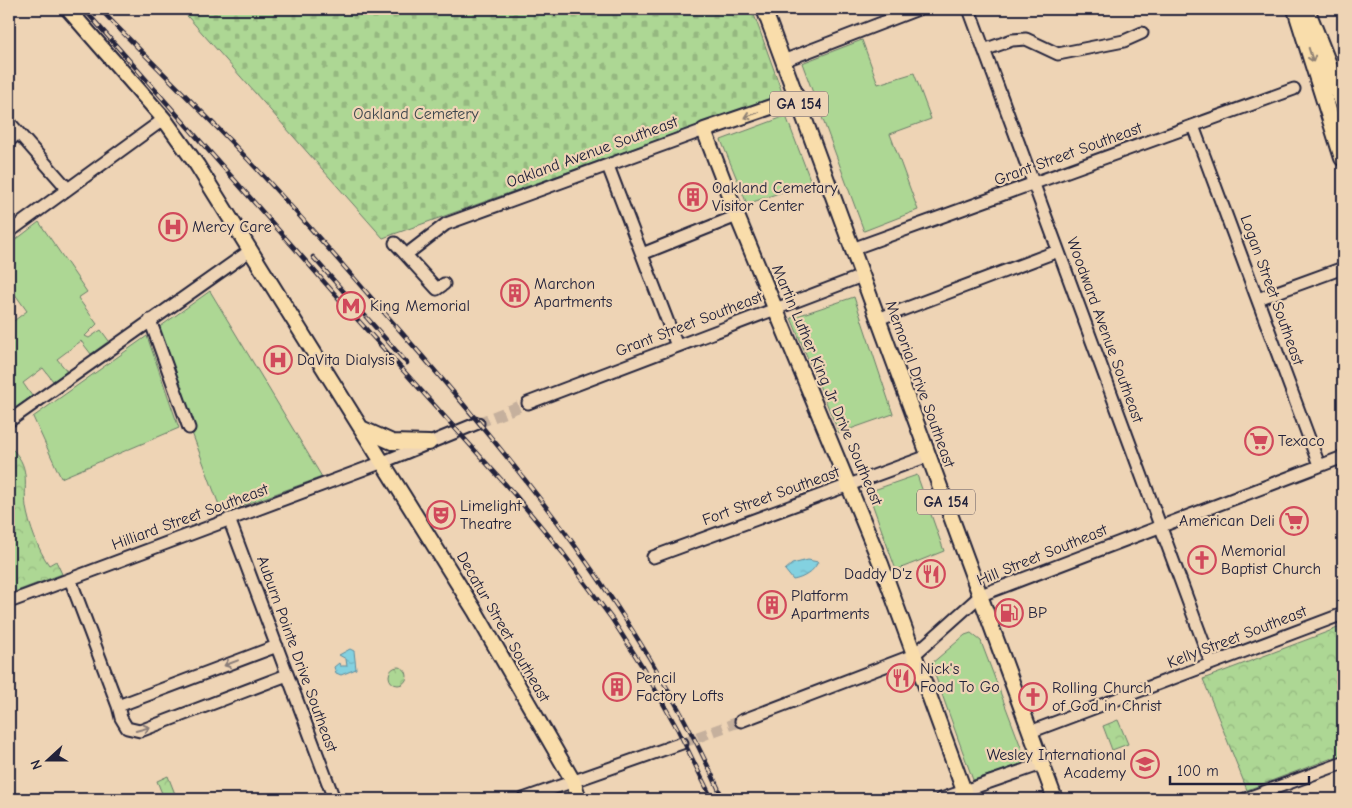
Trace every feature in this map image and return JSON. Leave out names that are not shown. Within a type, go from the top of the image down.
[{"type":"highway","points":[[1296,9],[1343,158]]},
{"type":"highway","points":[[1306,9],[1343,102]]},
{"type":"main road","name":"Decatur Street Southeast","points":[[68,9],[164,119],[198,165],[475,611],[573,781],[579,799]]},
{"type":"main road","name":"Memorial Drive Southeast","points":[[764,9],[1055,799]]},
{"type":"main road","name":"Oakland Avenue Southeast","points":[[704,130],[797,98]]},
{"type":"main road","name":"Martin Luther King Jr Drive Southeast","points":[[704,130],[737,216],[849,484],[965,795]]},
{"type":"main road","points":[[362,429],[392,442],[429,443]]},
{"type":"street","points":[[783,61],[918,9]]},
{"type":"street","name":"Woodward Avenue Southeast","points":[[969,9],[1211,663]]},
{"type":"street","points":[[984,50],[1012,40],[1026,39],[1058,54],[1124,40],[1142,32]]},
{"type":"street","name":"Grant Street Southeast","points":[[852,249],[1294,89]]},
{"type":"street","points":[[9,232],[164,119]]},
{"type":"street","points":[[9,122],[67,188]]},
{"type":"street","name":"Logan Street Southeast","points":[[1193,126],[1320,465]]},
{"type":"street","name":"Oakland Avenue Southeast","points":[[407,254],[446,224],[704,130]]},
{"type":"street","points":[[9,141],[18,133]]},
{"type":"street","points":[[608,166],[677,346]]},
{"type":"street","points":[[642,254],[737,216]]},
{"type":"street","points":[[395,242],[437,289],[444,284]]},
{"type":"street","points":[[9,421],[250,250]]},
{"type":"street","points":[[878,319],[1058,252]]},
{"type":"street","points":[[1258,299],[1343,268]]},
{"type":"street","name":"Grant Street Southeast","points":[[528,403],[862,276]]},
{"type":"street","points":[[150,320],[189,428]]},
{"type":"street","points":[[383,462],[478,423]]},
{"type":"street","name":"Fort Street Southeast","points":[[653,557],[928,456]]},
{"type":"street","name":"Hill Street Southeast","points":[[741,721],[914,655],[981,595],[1343,456]]},
{"type":"street","name":"Hilliard Street Southeast","points":[[9,602],[383,462]]},
{"type":"street","name":"Auburn Pointe Drive Southeast","points":[[229,519],[334,799]]},
{"type":"street","points":[[70,579],[124,726],[133,731],[140,731],[287,675]]},
{"type":"street","name":"Kelly Street Southeast","points":[[1030,732],[1343,614]]},
{"type":"street","points":[[118,706],[277,646]]},
{"type":"street","points":[[523,799],[682,743]]},
{"type":"street","points":[[1245,799],[1259,797],[1343,763]]},
{"type":"street","points":[[941,799],[965,795],[1042,764]]},
{"type":"green space","name":"Oakland Cemetery","points":[[181,9],[752,9],[783,95],[383,238]]},
{"type":"green space","points":[[862,40],[878,84],[914,73],[931,119],[890,134],[918,210],[864,231],[802,63]]},
{"type":"green space","points":[[786,116],[811,182],[747,204],[721,140]]},
{"type":"green space","points":[[39,222],[87,292],[78,298],[97,324],[85,336],[89,338],[101,330],[109,341],[91,354],[81,341],[57,359],[67,371],[53,381],[43,368],[23,383],[32,396],[9,413],[9,321],[11,323],[27,311],[9,286],[9,245]]},
{"type":"green space","points":[[210,291],[322,477],[222,513],[154,331]]},
{"type":"green space","points":[[854,297],[893,414],[839,433],[791,318]]},
{"type":"green space","points":[[147,336],[179,428],[61,478],[33,417]]},
{"type":"green space","points":[[9,446],[24,468],[26,507],[34,537],[49,565],[56,561],[62,574],[9,594]]},
{"type":"green space","points":[[917,475],[944,551],[896,570],[868,492]]},
{"type":"green space","points":[[1343,626],[1343,754],[1247,790],[1203,679]]},
{"type":"green space","points":[[971,633],[981,641],[1027,763],[973,780],[931,664],[965,635]]},
{"type":"green space","points":[[398,667],[404,670],[407,676],[404,682],[398,685],[392,682],[389,676],[392,670]]},
{"type":"green space","points":[[1118,720],[1128,744],[1112,750],[1103,726]]},
{"type":"green space","points":[[168,776],[177,799],[157,799],[163,796],[157,781]]},
{"type":"water","points":[[808,560],[818,562],[811,572],[801,578],[793,580],[785,570],[792,564]]},
{"type":"water","points":[[350,649],[354,651],[356,669],[341,675],[336,673],[334,667],[339,663],[340,666],[347,666],[346,659],[339,655]]},
{"type":"tunnel","points":[[478,423],[528,403]]},
{"type":"tunnel","points":[[682,743],[741,721]]},
{"type":"railway","points":[[84,9],[348,309],[515,495],[563,553],[612,619],[642,666],[678,730],[712,799]]},
{"type":"railway","points":[[100,9],[222,132],[315,233],[437,373],[530,487],[575,545],[655,668],[691,732],[723,799]]},
{"type":"railway","points":[[313,257],[407,363]]},
{"type":"place","name":"Oakland Cemetary Visitor Center","points":[[693,197]]},
{"type":"place","name":"Mercy Care","points":[[173,227]]},
{"type":"place","name":"Marchon Apartments","points":[[515,293]]},
{"type":"place","name":"King Memorial","points":[[351,306]]},
{"type":"place","name":"DaVita Dialysis","points":[[278,360]]},
{"type":"place","name":"Texaco","points":[[1259,441]]},
{"type":"place","name":"Limelight Theatre","points":[[441,515]]},
{"type":"place","name":"American Deli","points":[[1294,521]]},
{"type":"place","name":"Memorial Baptist Church","points":[[1202,560]]},
{"type":"place","name":"Daddy D'z","points":[[931,574]]},
{"type":"place","name":"Platform Apartments","points":[[772,605]]},
{"type":"place","name":"BP","points":[[1009,613]]},
{"type":"place","name":"Nick's Food To Go","points":[[901,678]]},
{"type":"place","name":"Pencil Factory Lofts","points":[[617,687]]},
{"type":"place","name":"Rolling Church of God in Christ","points":[[1033,697]]},
{"type":"place","name":"Wesley International Academy","points":[[1145,764]]}]
